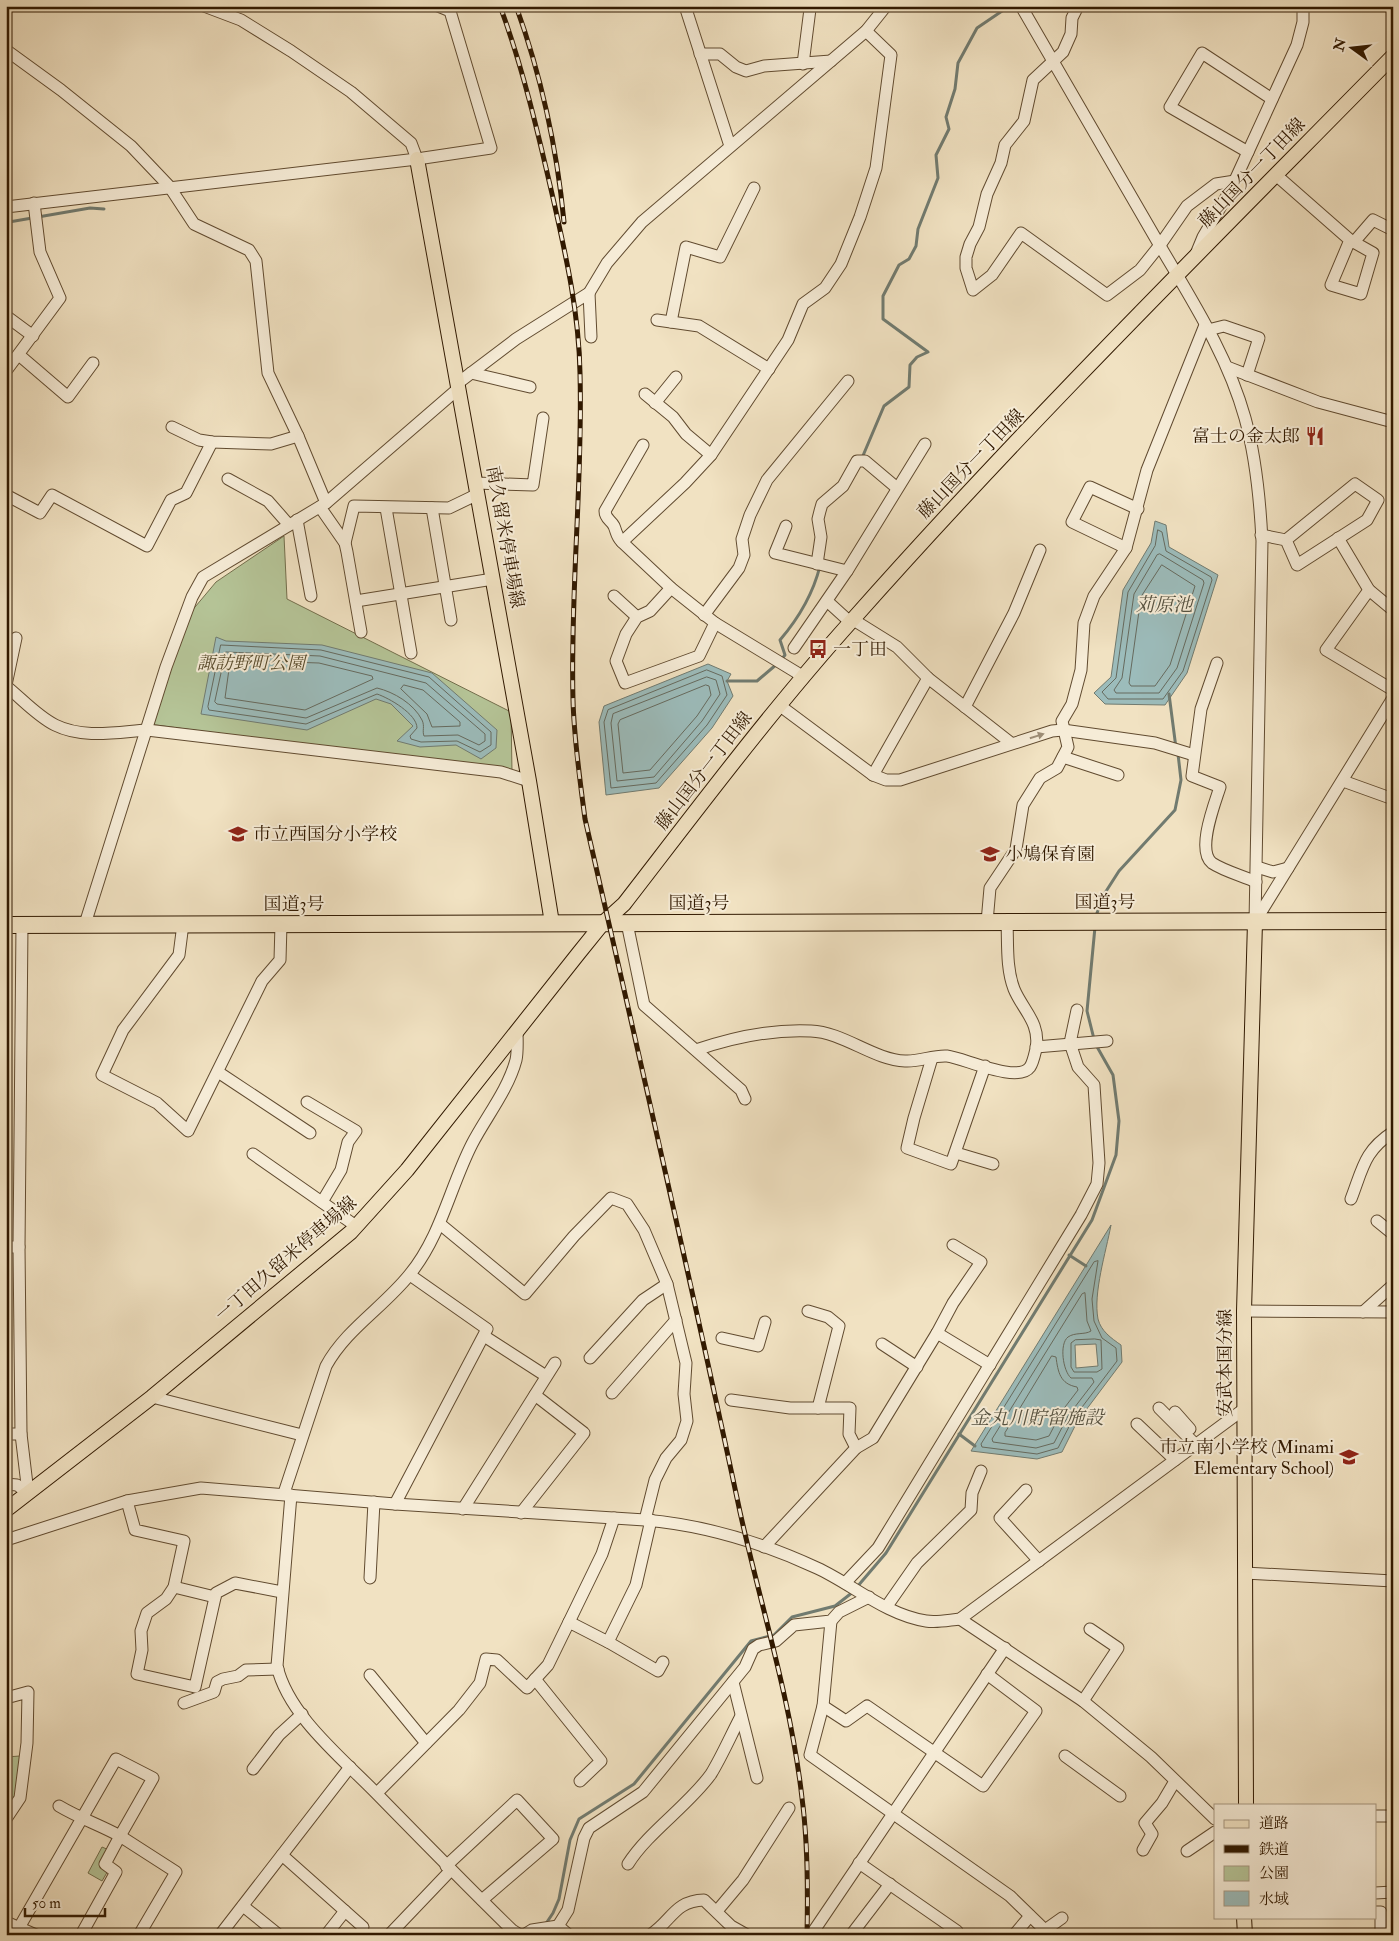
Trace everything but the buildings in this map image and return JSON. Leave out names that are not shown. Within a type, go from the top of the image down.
[{"type":"highway","name":"国道3号","points":[[14,925],[1393,921]]},
{"type":"main road","name":"藤山国分一丁田線","points":[[603,923],[624,904],[779,704],[851,621],[978,481],[1393,56]]},
{"type":"main road","name":"南久留米停車場線","points":[[417,158],[529,781],[552,923]]},
{"type":"main road","name":"安武本国分線","points":[[1246,1804],[1244,1311],[1255,922]]},
{"type":"main road","name":"一丁田久留米停車場線","points":[[6,1510],[152,1397],[237,1328],[356,1226],[407,1170],[603,923]]},
{"type":"main road","points":[[1244,1918],[1245,1935]]},
{"type":"street","points":[[204,6],[241,20],[351,92],[411,143],[417,158]]},
{"type":"street","points":[[6,207],[490,148],[450,11],[438,6]]},
{"type":"street","points":[[685,6],[730,146]]},
{"type":"street","points":[[85,924],[179,629],[203,577],[323,505],[471,373],[516,339],[589,294],[607,263],[642,222],[866,31],[886,6]]},
{"type":"street","points":[[1021,6],[1178,276],[1227,367],[1245,417],[1255,463],[1261,505],[1262,535],[1255,922]]},
{"type":"street","points":[[1078,6],[1072,18],[1071,34],[1063,52],[1052,60],[1034,80],[1024,122],[1005,145],[1001,163],[987,194],[979,227],[970,244],[966,268],[973,290],[992,275],[1021,233],[1107,295],[1140,270],[1187,206],[1216,184],[1235,181]]},
{"type":"street","points":[[1194,260],[1203,237],[1235,181],[1297,44],[1303,22],[1302,6]]},
{"type":"street","points":[[803,64],[810,9]]},
{"type":"street","points":[[622,542],[685,483],[711,454],[788,340],[803,304],[824,288],[841,264],[860,217],[876,168],[891,55],[866,31]]},
{"type":"street","points":[[6,50],[61,90],[131,146],[169,186],[194,224],[249,250],[256,261],[268,373],[298,436],[323,505],[344,543],[361,632]]},
{"type":"street","points":[[1248,152],[1170,107],[1202,53],[1272,99]]},
{"type":"street","points":[[700,54],[720,54],[736,67],[746,71],[764,66],[831,61]]},
{"type":"street","points":[[1276,175],[1352,241],[1374,253],[1361,294],[1331,285],[1352,241],[1373,220],[1393,230]]},
{"type":"street","points":[[671,322],[686,247],[720,257],[754,188]]},
{"type":"street","points":[[6,371],[60,298],[51,281],[48,266],[40,252],[34,203]]},
{"type":"street","points":[[589,294],[591,337]]},
{"type":"street","points":[[6,316],[33,336]]},
{"type":"street","points":[[657,320],[699,326],[769,370]]},
{"type":"street","points":[[1206,328],[1224,326],[1259,338],[1247,375]]},
{"type":"street","points":[[987,922],[990,888],[1016,848],[1023,805],[1040,778],[1056,768],[1068,747],[1062,721],[1072,704],[1081,670],[1084,623],[1094,596],[1126,548],[1147,470],[1206,328]]},
{"type":"street","points":[[19,355],[68,396],[92,363]]},
{"type":"street","points":[[1227,367],[1318,402],[1393,422]]},
{"type":"street","points":[[471,373],[530,387]]},
{"type":"street","points":[[655,404],[676,377]]},
{"type":"street","points":[[704,614],[739,568],[744,556],[742,539],[752,508],[767,480],[848,381]]},
{"type":"street","points":[[645,394],[673,417],[686,434],[711,454]]},
{"type":"street","points":[[344,543],[354,506],[449,508],[477,489],[533,485],[543,418]]},
{"type":"street","points":[[172,427],[199,440],[212,442],[271,444],[298,436]]},
{"type":"street","points":[[6,495],[40,514],[52,495],[147,546],[172,500],[186,493],[212,442]]},
{"type":"street","points":[[643,444],[605,510],[605,516],[614,526],[616,536],[671,588],[715,623],[804,677]]},
{"type":"street","points":[[794,648],[847,571],[925,444]]},
{"type":"street","points":[[817,564],[821,536],[818,520],[822,504],[843,486],[857,461],[865,461],[897,488]]},
{"type":"street","points":[[228,479],[268,500],[293,523],[311,596]]},
{"type":"street","points":[[1355,484],[1378,500],[1367,520],[1297,565],[1286,540],[1355,484]]},
{"type":"street","points":[[1126,548],[1072,522],[1090,487],[1138,509]]},
{"type":"street","points":[[386,508],[411,654]]},
{"type":"street","points":[[432,508],[451,620]]},
{"type":"street","points":[[786,526],[775,553],[847,571]]},
{"type":"street","points":[[1262,535],[1286,540]]},
{"type":"street","points":[[1338,538],[1369,590],[1393,610]]},
{"type":"street","points":[[965,707],[1014,612],[1040,550]]},
{"type":"street","points":[[356,601],[493,579]]},
{"type":"street","points":[[671,588],[650,611],[637,617],[626,634],[616,661],[625,683],[699,656],[715,623]]},
{"type":"street","points":[[1369,590],[1326,650],[1393,690]]},
{"type":"street","points":[[614,596],[637,617]]},
{"type":"street","points":[[827,602],[851,621],[897,647],[928,678],[1011,744]]},
{"type":"street","points":[[16,638],[6,685],[54,724],[72,731],[89,733],[147,730],[501,772],[529,781]]},
{"type":"street","points":[[1217,662],[1201,709],[1192,776],[1220,787],[1208,824],[1207,854],[1211,862],[1256,882]]},
{"type":"street","points":[[873,774],[928,678]]},
{"type":"street","points":[[1255,922],[1391,703]]},
{"type":"street","points":[[779,704],[873,774],[886,780],[900,780],[1052,731],[1063,730],[1155,743],[1194,755]]},
{"type":"street","points":[[1063,758],[1118,775]]},
{"type":"street","points":[[1343,781],[1393,799]]},
{"type":"street","points":[[1257,867],[1272,872],[1288,868]]},
{"type":"street","points":[[696,1050],[732,1038],[772,1032],[814,1031],[905,1062],[946,1056],[1004,1072],[1022,1072],[1030,1067],[1036,1047],[1034,1027],[1028,1010],[1015,991],[1009,971],[1007,922]]},
{"type":"street","points":[[627,923],[644,1005],[740,1090],[745,1099]]},
{"type":"street","points":[[183,924],[178,955],[123,1030],[102,1075],[157,1103],[188,1131],[262,981],[280,960],[281,924]]},
{"type":"street","points":[[14,925],[21,1434],[28,1493]]},
{"type":"street","points":[[845,1583],[878,1548],[1081,1215],[1097,1184],[1099,1163],[1094,1085],[1078,1068],[1070,1044],[1077,1010]]},
{"type":"street","points":[[517,1030],[516,1059],[506,1086],[471,1145],[440,1224],[423,1256],[410,1275],[335,1350],[326,1366],[302,1435],[287,1494],[278,1670],[280,1680],[302,1714],[448,1868],[512,1930],[520,1935]]},
{"type":"street","points":[[1036,1047],[1107,1041]]},
{"type":"street","points":[[932,1058],[907,1148],[951,1164],[985,1066]]},
{"type":"street","points":[[218,1072],[310,1133]]},
{"type":"street","points":[[307,1102],[356,1131],[348,1142],[341,1170],[322,1202]]},
{"type":"street","points":[[1351,1198],[1369,1152],[1377,1142],[1393,1132]]},
{"type":"street","points":[[956,1153],[993,1164]]},
{"type":"street","points":[[253,1154],[356,1226]]},
{"type":"street","points":[[440,1224],[525,1294],[574,1236],[611,1198],[627,1204],[644,1230],[666,1284],[686,1363],[684,1394],[687,1422],[681,1440],[666,1458],[655,1480],[636,1585],[608,1642]]},
{"type":"street","points":[[1377,1221],[1393,1234]]},
{"type":"street","points":[[764,1547],[856,1448],[873,1438],[937,1333],[953,1303],[981,1262],[953,1244]]},
{"type":"street","points":[[6,1247],[19,1247]]},
{"type":"street","points":[[395,1504],[488,1329],[410,1275]]},
{"type":"street","points":[[590,1358],[643,1300],[666,1284]]},
{"type":"street","points":[[1363,1312],[1393,1285]]},
{"type":"street","points":[[808,1311],[828,1317],[839,1326],[818,1408]]},
{"type":"street","points":[[1244,1311],[1393,1312]]},
{"type":"street","points":[[612,1392],[676,1320]]},
{"type":"street","points":[[722,1338],[758,1346],[765,1322]]},
{"type":"street","points":[[937,1333],[990,1365]]},
{"type":"street","points":[[484,1336],[546,1376]]},
{"type":"street","points":[[882,1344],[916,1367]]},
{"type":"street","points":[[463,1509],[555,1363]]},
{"type":"street","points":[[521,1513],[584,1433],[535,1395]]},
{"type":"street","points":[[152,1397],[302,1435]]},
{"type":"street","points":[[731,1400],[790,1408],[850,1408],[849,1434],[856,1448]]},
{"type":"street","points":[[1159,1408],[1198,1443]]},
{"type":"street","points":[[6,1540],[128,1501],[201,1488],[463,1509],[648,1520],[684,1524],[764,1547],[817,1568],[869,1597],[916,1619],[929,1622],[960,1619],[1244,1409]]},
{"type":"street","points":[[1175,1412],[1198,1443]]},
{"type":"street","points":[[1137,1424],[1175,1460]]},
{"type":"street","points":[[6,1434],[21,1434]]},
{"type":"street","points":[[887,1606],[916,1563],[971,1510],[972,1493],[981,1471]]},
{"type":"street","points":[[6,1484],[17,1485],[28,1493]]},
{"type":"street","points":[[1026,1490],[1000,1518],[1039,1561]]},
{"type":"street","points":[[128,1501],[136,1530],[184,1541],[174,1587],[166,1599],[147,1613],[140,1631],[142,1650],[138,1674],[195,1687],[216,1593],[235,1583],[282,1592]]},
{"type":"street","points":[[370,1578],[374,1502]]},
{"type":"street","points":[[377,1794],[459,1710],[480,1682],[486,1659],[497,1660],[527,1688],[548,1665],[602,1554],[614,1518]]},
{"type":"street","points":[[1245,1573],[1393,1581]]},
{"type":"street","points":[[174,1587],[215,1597]]},
{"type":"street","points":[[869,1597],[839,1612],[831,1621],[823,1706],[810,1755],[1010,1896],[1047,1932],[1062,1918]]},
{"type":"street","points":[[960,1619],[1083,1700],[1176,1781],[1214,1818]]},
{"type":"street","points":[[558,1926],[568,1910],[584,1838],[589,1828],[643,1792],[745,1667],[753,1649],[759,1645],[776,1641],[794,1625],[831,1621]]},
{"type":"street","points":[[569,1622],[658,1671],[663,1662]]},
{"type":"street","points":[[1083,1700],[1118,1648],[1090,1629]]},
{"type":"street","points":[[811,1935],[1005,1648]]},
{"type":"street","points":[[184,1703],[214,1692],[217,1682],[238,1676],[246,1670],[278,1670]]},
{"type":"street","points":[[823,1706],[846,1721],[867,1706],[984,1786],[1036,1710],[987,1674]]},
{"type":"street","points":[[370,1675],[426,1743]]},
{"type":"street","points":[[535,1679],[602,1761],[580,1781]]},
{"type":"street","points":[[733,1682],[757,1778]]},
{"type":"street","points":[[6,1698],[28,1692],[28,1743],[20,1798],[6,1819]]},
{"type":"street","points":[[253,1769],[279,1734],[302,1714]]},
{"type":"street","points":[[628,1864],[636,1852],[710,1774],[741,1716]]},
{"type":"street","points":[[1065,1756],[1120,1796]]},
{"type":"street","points":[[20,1926],[116,1759],[153,1778],[105,1864],[116,1872],[81,1935]]},
{"type":"street","points":[[220,1935],[350,1766]]},
{"type":"street","points":[[1143,1850],[1152,1834],[1145,1823],[1162,1803],[1176,1781]]},
{"type":"street","points":[[389,1935],[448,1868],[517,1800],[552,1838],[482,1900]]},
{"type":"street","points":[[59,1806],[82,1819],[89,1819],[120,1836],[176,1872],[139,1935]]},
{"type":"street","points":[[717,1911],[743,1880],[789,1808]]},
{"type":"street","points":[[1376,1816],[1393,1816]]},
{"type":"street","points":[[1187,1851],[1214,1833]]},
{"type":"street","points":[[282,1855],[363,1927]]},
{"type":"street","points":[[859,1863],[957,1931]]},
{"type":"street","points":[[851,1935],[890,1884]]},
{"type":"street","points":[[1376,1893],[1393,1892]]},
{"type":"street","points":[[650,1935],[660,1928],[674,1911],[689,1900],[704,1900],[731,1926],[747,1935]]},
{"type":"street","points":[[243,1906],[279,1935]]},
{"type":"street","points":[[326,1935],[345,1911]]},
{"type":"street","points":[[1376,1912],[1381,1912],[1381,1935]]},
{"type":"street","points":[[1014,1935],[1030,1916]]},
{"type":"street","points":[[6,1922],[20,1926],[36,1935]]},
{"type":"street","points":[[524,1935],[532,1930],[558,1926],[569,1935]]},
{"type":"green space","name":"諏訪野町公園","points":[[284,536],[287,599],[511,712],[512,772],[148,724],[190,613],[216,582]]},
{"type":"green space","points":[[20,1756],[15,1799],[6,1811],[6,1757]]},
{"type":"green space","points":[[102,1847],[109,1850],[109,1869],[102,1881],[88,1873]]},
{"type":"water","name":"苅原池","points":[[1155,521],[1166,525],[1169,547],[1218,575],[1187,673],[1165,705],[1105,704],[1094,693],[1111,677],[1123,590],[1151,543]]},
{"type":"water","points":[[216,637],[226,641],[322,645],[432,673],[497,730],[496,748],[481,759],[456,745],[420,747],[397,741],[413,726],[391,704],[376,699],[307,730],[201,714]]},
{"type":"water","points":[[708,664],[731,674],[727,681],[733,696],[712,728],[659,788],[606,795],[599,722],[604,706]]},
{"type":"water","name":"金丸川貯留施設","points":[[1111,1225],[1101,1272],[1097,1309],[1101,1327],[1121,1345],[1122,1362],[1077,1422],[1062,1452],[1037,1459],[971,1451]],"holes":[[[1096,1344],[1098,1366],[1076,1368],[1075,1345]]]},
{"type":"waterway","points":[[862,458],[884,406],[909,387],[910,365],[917,357],[928,352],[883,319],[883,296],[899,265],[909,259],[916,246],[918,229],[938,178],[936,155],[949,129],[946,117],[955,89],[958,63],[977,28],[1005,9]]},
{"type":"waterway","points":[[6,227],[9,222],[90,208],[104,209]]},
{"type":"waterway","points":[[781,660],[785,655],[780,640],[804,606],[820,566]]},
{"type":"waterway","points":[[727,681],[757,681],[777,664]]},
{"type":"waterway","points":[[1169,694],[1176,748]]},
{"type":"waterway","points":[[1096,916],[1103,896],[1119,871],[1175,810],[1181,780],[1178,754]]},
{"type":"waterway","points":[[1094,1039],[1087,1011],[1095,927]]},
{"type":"waterway","points":[[857,1587],[886,1553],[1092,1220],[1116,1155],[1119,1121],[1113,1075],[1096,1045]]},
{"type":"waterway","points":[[1069,1255],[1086,1266]]},
{"type":"waterway","points":[[959,1434],[975,1446]]},
{"type":"waterway","points":[[545,1925],[559,1899],[570,1840],[579,1819],[634,1784],[751,1641],[774,1635],[792,1617],[835,1606],[853,1592]]},
{"type":"railway","points":[[500,6],[523,77],[542,149],[567,263],[577,328],[580,373],[580,455],[573,618],[573,700],[576,745],[585,819],[748,1548],[791,1726],[805,1832],[807,1935]]},
{"type":"railway","points":[[516,6],[533,59],[547,113],[557,167],[564,222]]},
{"type":"place","name":"富士の金太郎","points":[[1315,436]]},
{"type":"place","name":"一丁田","points":[[818,649]]},
{"type":"place","name":"市立西国分小学校","points":[[238,834]]},
{"type":"place","name":"小鳩保育園","points":[[990,854]]},
{"type":"place","name":"市立南小学校 (Minami Elementary School)","points":[[1349,1457]]}]
